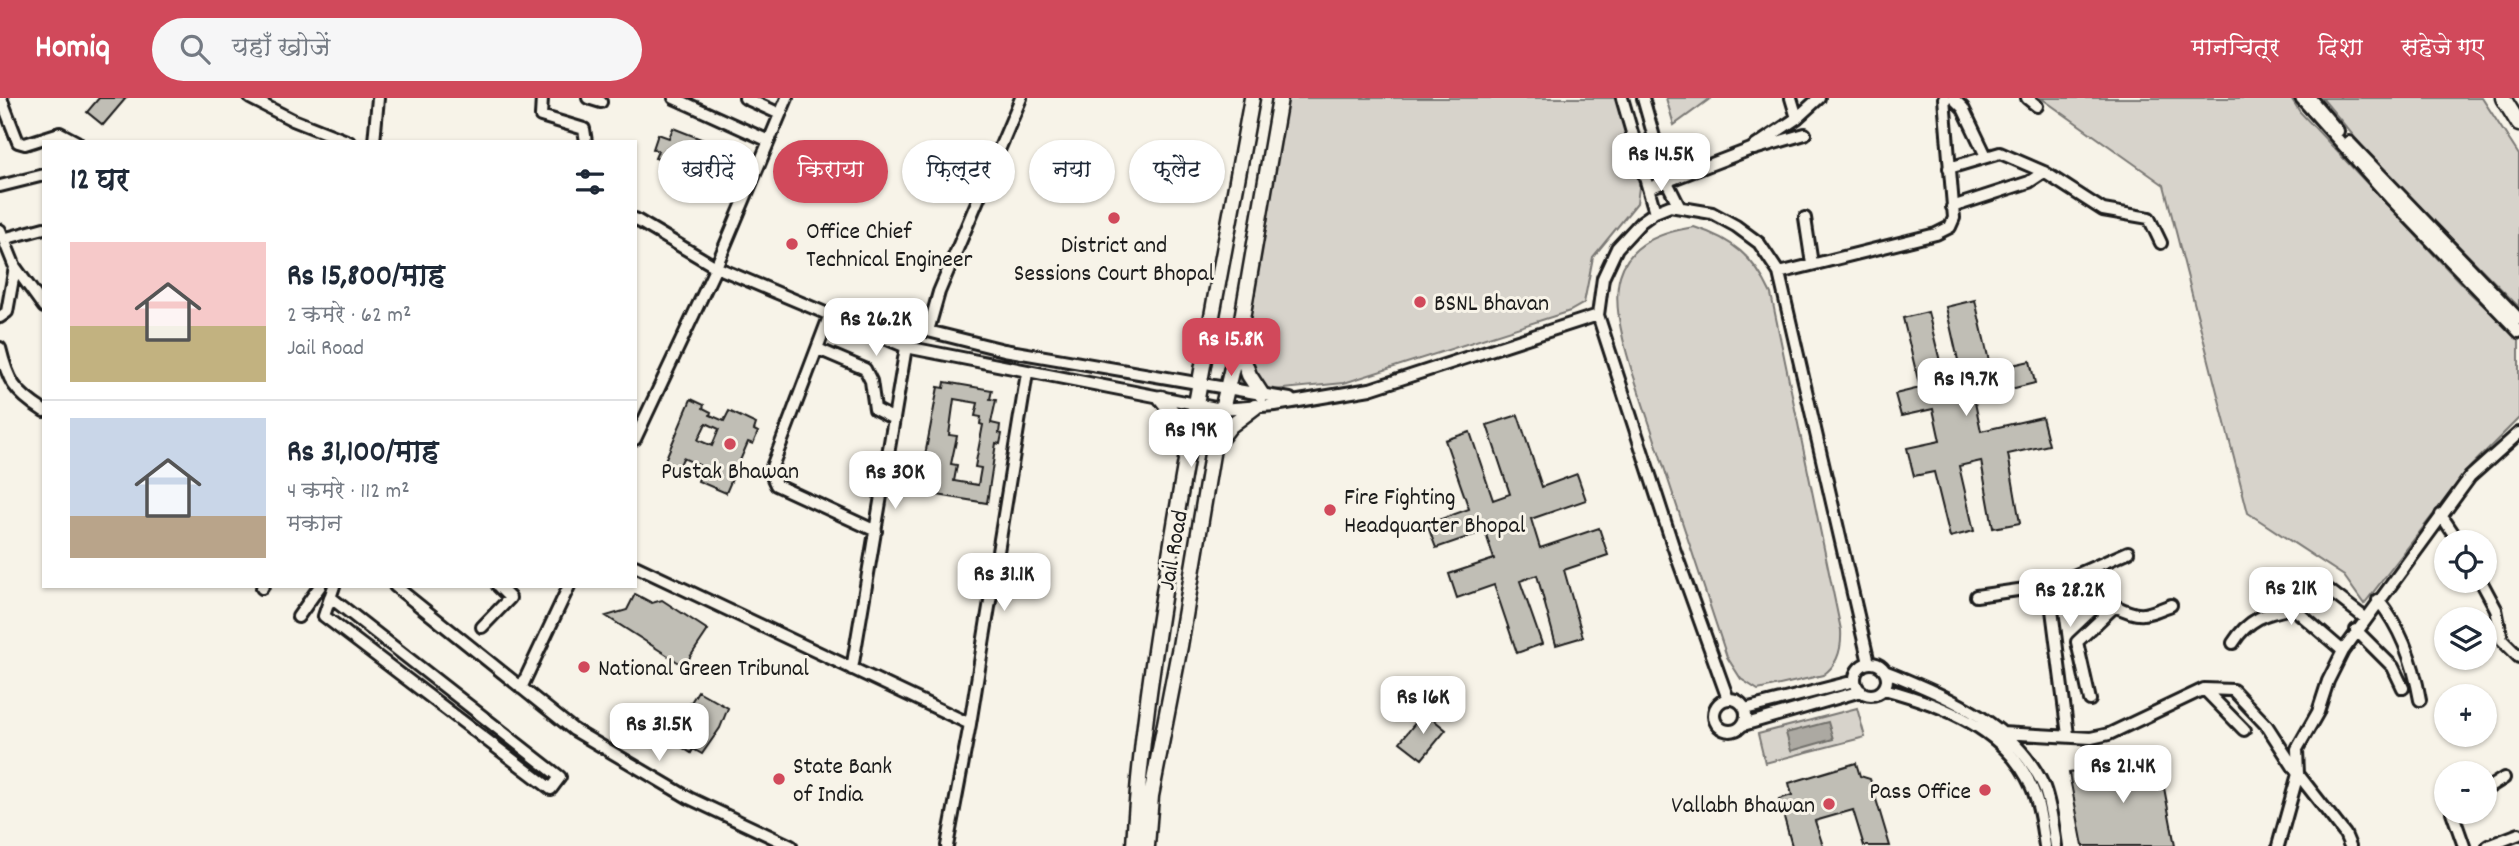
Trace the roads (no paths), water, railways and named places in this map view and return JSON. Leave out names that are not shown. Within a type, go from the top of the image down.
[{"type":"main road","name":"Jail Road","points":[[1134,846],[1148,691],[1187,449],[1252,98]]},
{"type":"main road","name":"Jail Road","points":[[1147,846],[1151,796],[1180,646],[1220,409],[1238,342],[1280,98]]},
{"type":"main road","points":[[2503,98],[2519,124]]},
{"type":"main road","points":[[1213,448],[1230,426],[1259,401],[1238,342]]},
{"type":"main road","points":[[1161,398],[1180,422],[1187,449]]},
{"type":"street","points":[[250,98],[293,120],[344,140]]},
{"type":"street","points":[[374,140],[377,98]]},
{"type":"street","points":[[542,98],[541,116],[584,129],[586,140]]},
{"type":"street","points":[[588,98],[601,102]]},
{"type":"street","points":[[674,98],[769,141]]},
{"type":"street","points":[[745,98],[780,114]]},
{"type":"street","points":[[637,435],[716,267],[787,98]]},
{"type":"street","points":[[928,331],[939,292],[1021,98]]},
{"type":"street","points":[[1622,98],[1654,212]]},
{"type":"street","points":[[1643,98],[1666,180],[1679,206]]},
{"type":"street","points":[[1791,98],[1797,118]]},
{"type":"street","points":[[1751,149],[1797,118],[1819,98]]},
{"type":"street","points":[[1779,273],[1944,232],[1954,218],[1944,98]]},
{"type":"street","points":[[1953,98],[1963,108],[1986,156]]},
{"type":"street","points":[[2027,98],[2037,106]]},
{"type":"street","points":[[2301,98],[2390,198],[2519,332]]},
{"type":"street","points":[[2310,98],[2341,135],[2519,319]]},
{"type":"street","points":[[3,99],[18,142],[25,144],[60,133],[73,140]]},
{"type":"street","points":[[1649,188],[1751,149],[1805,134]]},
{"type":"street","points":[[1949,168],[2000,153],[2044,172],[2103,210],[2149,218],[2161,243]]},
{"type":"street","points":[[1952,207],[2029,181],[2044,172]]},
{"type":"street","points":[[0,186],[42,176]]},
{"type":"street","points":[[1728,699],[1672,546],[1598,315],[1603,278],[1618,248],[1654,212],[1679,206],[1712,213],[1737,226],[1759,243],[1779,273],[1869,663]]},
{"type":"street","points":[[1805,218],[1812,264]]},
{"type":"street","points":[[637,220],[716,267],[829,317],[906,347],[1220,409],[1259,401],[1300,401],[1370,388],[1598,315]]},
{"type":"street","points":[[42,228],[2,234],[15,267],[42,304]]},
{"type":"street","points":[[0,317],[7,312],[15,267]]},
{"type":"street","points":[[829,317],[770,472],[771,478],[776,485],[876,531]]},
{"type":"street","points":[[875,335],[908,328],[928,331],[1004,349],[1226,388],[1259,401]]},
{"type":"street","points":[[852,669],[906,347]]},
{"type":"street","points":[[0,348],[6,376],[22,397],[42,410]]},
{"type":"street","points":[[818,349],[865,369],[871,380],[875,409],[894,419]]},
{"type":"street","points":[[947,846],[970,724],[1027,373]]},
{"type":"street","points":[[2278,846],[2298,774],[2297,749],[2318,712],[2328,681],[2343,651],[2470,477],[2519,433]]},
{"type":"street","points":[[2441,515],[2451,530]]},
{"type":"street","points":[[1976,596],[2053,585],[2091,571],[2128,552]]},
{"type":"street","points":[[637,567],[970,724]]},
{"type":"street","points":[[2091,571],[2115,606],[2135,616],[2147,615],[2171,605]]},
{"type":"street","points":[[2053,585],[2051,602],[2068,735]]},
{"type":"street","points":[[2325,587],[2365,618]]},
{"type":"street","points":[[298,617],[319,588]]},
{"type":"street","points":[[397,588],[574,730],[689,798],[791,846]]},
{"type":"street","points":[[482,626],[510,598],[500,588]]},
{"type":"street","points":[[521,688],[568,588]]},
{"type":"street","points":[[332,591],[560,777],[551,789],[324,616],[332,591]]},
{"type":"street","points":[[2488,593],[2496,609],[2502,640],[2519,657]]},
{"type":"street","points":[[2378,600],[2393,620],[2397,636],[2409,655],[2420,700]]},
{"type":"street","points":[[2090,701],[2077,642],[2115,606]]},
{"type":"street","points":[[2233,643],[2256,618],[2293,608],[2343,651]]},
{"type":"street","points":[[2356,630],[2393,667],[2403,688]]},
{"type":"street","points":[[1861,691],[1855,681],[1858,669],[1875,663],[1885,671],[1953,701],[2001,733],[2024,755],[2043,786],[2056,846]]},
{"type":"street","points":[[1884,688],[1885,671]]},
{"type":"street","points":[[1745,709],[1855,681]]},
{"type":"street","points":[[1743,725],[1745,709],[1738,701],[1728,699],[1715,709],[1717,725],[1732,731],[1743,725],[1861,691],[1873,695],[1884,688]]},
{"type":"street","points":[[1884,688],[1951,711],[2004,749],[2032,786],[2045,846]]},
{"type":"street","points":[[2204,689],[2244,730]]},
{"type":"street","points":[[2001,733],[2091,738],[2109,734],[2204,689],[2233,691],[2267,726],[2298,774],[2325,806],[2350,846]]},
{"type":"street","points":[[2497,782],[2504,778]]},
{"type":"street","points":[[2456,824],[2464,846]]},
{"type":"street","points":[[2488,846],[2519,834]]},
{"type":"place","name":"District and Sessions Court Bhopal","points":[[1114,218]]},
{"type":"place","name":"Office Chief Technical Engineer","points":[[792,244]]},
{"type":"place","name":"BSNL Bhavan","points":[[1420,302]]},
{"type":"place","name":"Pustak Bhawan","points":[[730,444]]},
{"type":"place","name":"Fire Fighting Headquarter Bhopal","points":[[1330,510]]},
{"type":"place","name":"National Green Tribunal","points":[[584,667]]},
{"type":"place","name":"State Bank of India","points":[[779,779]]},
{"type":"place","name":"Pass Office","points":[[1985,790]]},
{"type":"place","name":"Vallabh Bhawan","points":[[1829,804]]}]
